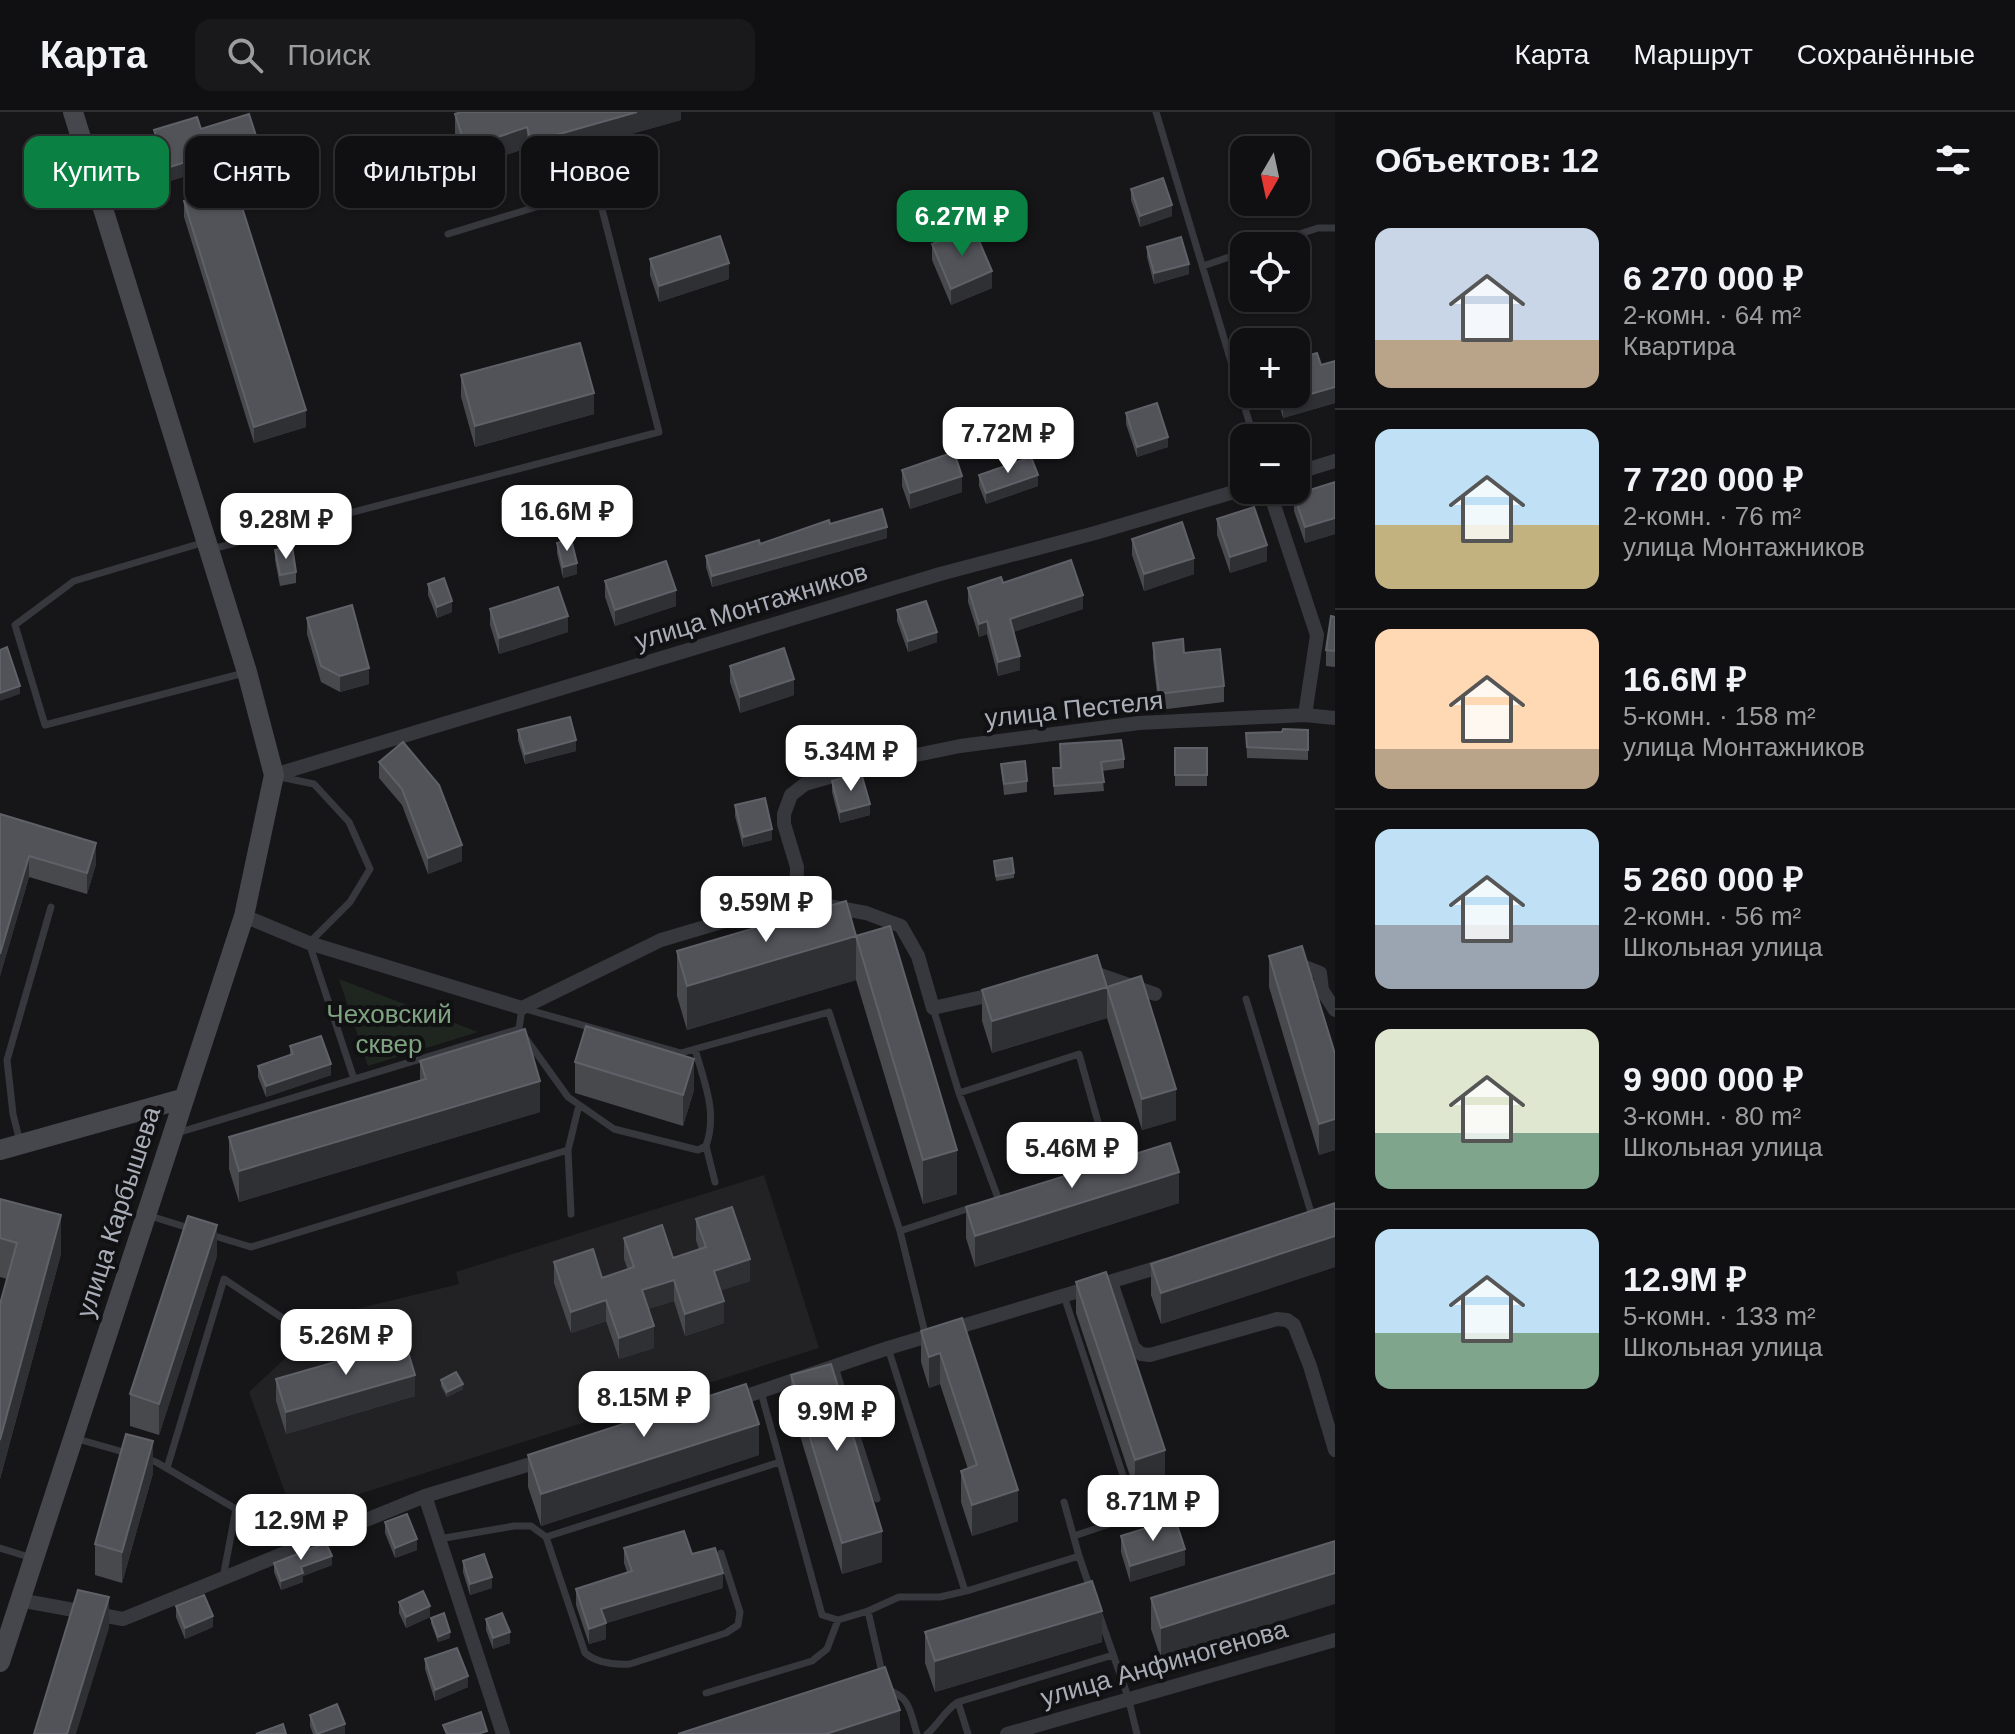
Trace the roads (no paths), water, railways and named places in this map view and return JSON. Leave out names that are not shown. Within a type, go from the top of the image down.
[{"type":"main road","points":[[73,112],[247,672],[274,775]]},
{"type":"main road","name":"улица Карбышева","points":[[0,1662],[244,916],[274,775]]},
{"type":"main road","points":[[0,1150],[182,1099]]},
{"type":"street","points":[[1310,469],[1335,461]]},
{"type":"street","name":"улица Монтажников","points":[[274,775],[940,574],[1230,493]]},
{"type":"street","points":[[1274,504],[1317,635],[1305,715]]},
{"type":"street","name":"улица Пестеля","points":[[796,900],[797,867],[784,814],[791,795],[805,784],[882,762],[960,746],[1139,723],[1305,715],[1335,718]]},
{"type":"street","points":[[244,916],[309,943],[522,1008],[661,940],[796,900],[866,913],[901,926],[918,956],[933,1008],[1021,989]]},
{"type":"street","points":[[1300,965],[1320,973],[1322,990],[1335,1010]]},
{"type":"street","points":[[1065,980],[1095,973],[1155,994]]},
{"type":"street","points":[[715,1406],[888,1348],[1184,1260]]},
{"type":"street","points":[[1111,1282],[1133,1347],[1141,1354],[1150,1355],[1277,1319],[1294,1325],[1310,1366],[1335,1450]]},
{"type":"street","points":[[19,1600],[123,1619],[425,1496],[563,1454]]},
{"type":"street","points":[[425,1496],[503,1734]]},
{"type":"street","name":"улица Анфиногенова","points":[[1007,1734],[1335,1640]]},
{"type":"lane","points":[[1156,112],[1250,424]]},
{"type":"lane","points":[[247,672],[45,725],[15,625],[74,581],[659,432],[602,209],[592,198],[575,195],[448,234]]},
{"type":"lane","points":[[1306,232],[1335,228]]},
{"type":"lane","points":[[1203,266],[1230,257]]},
{"type":"lane","points":[[274,775],[314,784],[349,822],[370,869],[350,902],[309,943],[354,1079]]},
{"type":"lane","points":[[20,1144],[4,1060],[51,907]]},
{"type":"lane","points":[[1246,999],[1312,1221]]},
{"type":"lane","points":[[706,1146],[698,1150],[689,1149],[614,1129],[568,1097],[519,1029],[522,1008],[681,1053],[829,1012],[900,1231],[926,1337]]},
{"type":"lane","points":[[933,1008],[959,1093],[998,1198]]},
{"type":"lane","points":[[171,1135],[519,1029]]},
{"type":"lane","points":[[695,1049],[712,1111],[706,1146],[715,1182]]},
{"type":"lane","points":[[959,1093],[1079,1054],[1110,1165],[1096,1169]]},
{"type":"lane","points":[[571,1214],[568,1150],[579,1105]]},
{"type":"lane","points":[[145,1214],[251,1247],[568,1150]]},
{"type":"lane","points":[[900,1231],[1012,1194]]},
{"type":"lane","points":[[167,1468],[224,1279],[281,1317]]},
{"type":"lane","points":[[1064,1296],[1136,1515]]},
{"type":"lane","points":[[888,1348],[965,1591]]},
{"type":"lane","points":[[835,1367],[877,1499]]},
{"type":"lane","points":[[761,1392],[822,1615],[838,1620],[899,1597],[940,1597],[1079,1556]]},
{"type":"lane","points":[[71,1438],[156,1462],[236,1509],[317,1542]]},
{"type":"lane","points":[[546,1537],[780,1462]]},
{"type":"lane","points":[[1064,1502],[1079,1556],[1128,1697],[1137,1734]]},
{"type":"lane","points":[[1074,1536],[1167,1504]]},
{"type":"lane","points":[[223,1580],[236,1509]]},
{"type":"lane","points":[[439,1539],[531,1526],[546,1537],[585,1653],[593,1660],[617,1665],[630,1664],[726,1633],[738,1625],[740,1612],[721,1553]]},
{"type":"lane","points":[[0,1548],[33,1558]]},
{"type":"lane","points":[[868,1611],[886,1689]]},
{"type":"lane","points":[[706,1693],[812,1661],[827,1649],[838,1620]]},
{"type":"lane","points":[[927,1734],[958,1702],[1113,1655]]},
{"type":"lane","points":[[871,1692],[886,1689],[899,1693],[907,1701],[917,1734]]},
{"type":"lane","points":[[958,1702],[968,1734]]},
{"type":"park label","name":"Чеховский сквер","points":[[389,1029]]}]
